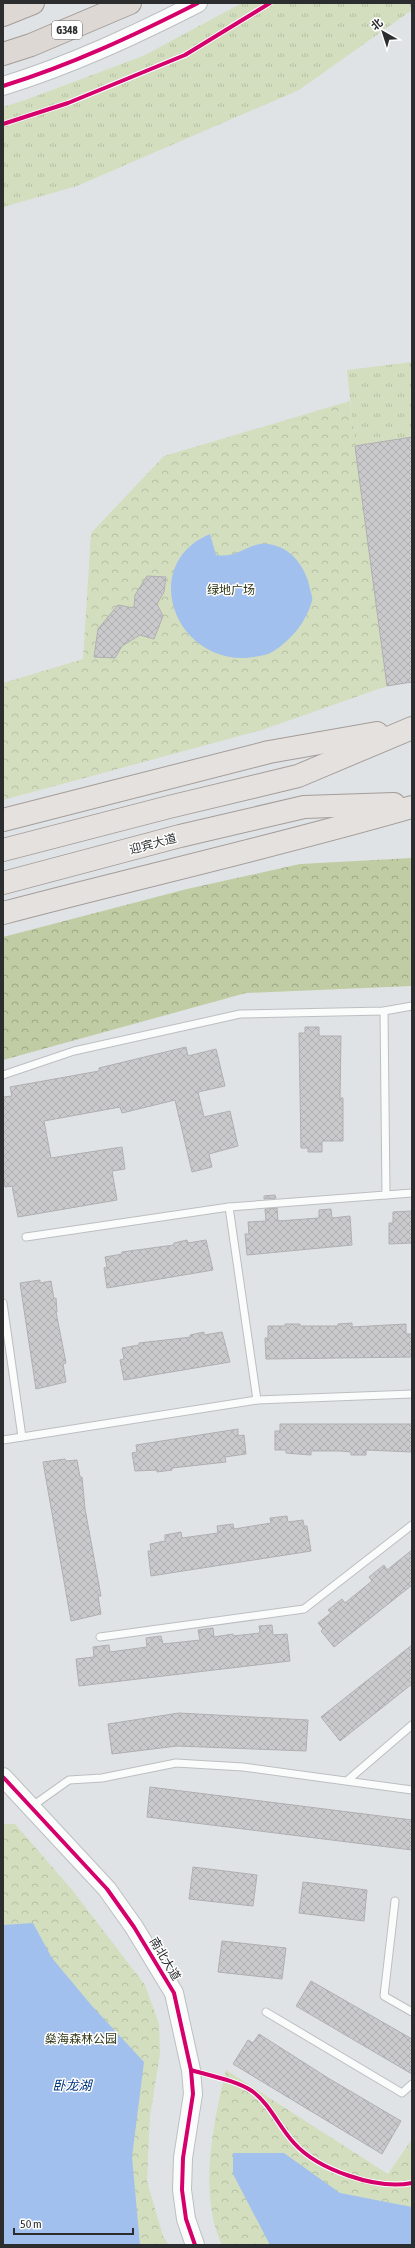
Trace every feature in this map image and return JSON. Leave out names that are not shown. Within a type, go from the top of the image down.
[{"type":"highway","points":[[3,15],[33,3]]},
{"type":"highway","name":"G348","points":[[3,54],[31,45],[130,3]]},
{"type":"main road","points":[[3,850],[169,807],[298,776],[412,728]]},
{"type":"main road","points":[[3,820],[270,752],[412,728]]},
{"type":"main road","name":"迎宾大道","points":[[3,884],[180,836],[304,807],[412,803]]},
{"type":"main road","points":[[3,913],[181,866],[296,840],[412,807]]},
{"type":"street","points":[[3,86],[38,75],[134,36],[198,3]]},
{"type":"street","name":"南北大道","points":[[3,1777],[30,1808],[107,1889],[134,1927],[174,1993],[191,2070],[192,2094],[183,2158],[182,2190],[186,2219],[195,2245]]},
{"type":"lane","points":[[3,1075],[74,1051],[240,1014],[384,1011],[412,1006]]},
{"type":"lane","points":[[384,1011],[386,1195]]},
{"type":"lane","points":[[26,1237],[229,1207],[412,1193]]},
{"type":"lane","points":[[229,1207],[257,1400]]},
{"type":"lane","points":[[3,1303],[22,1437]]},
{"type":"lane","points":[[3,1440],[257,1400],[412,1394]]},
{"type":"lane","points":[[100,1637],[304,1609],[412,1525]]},
{"type":"lane","points":[[348,1780],[412,1726]]},
{"type":"lane","points":[[30,1808],[69,1780],[102,1778],[176,1763],[243,1767],[348,1780],[412,1790]]},
{"type":"lane","points":[[395,1901],[384,1996],[412,2012]]},
{"type":"lane","points":[[266,2012],[402,2093],[412,2084]]},
{"type":"green space","points":[[242,3],[412,3],[412,10],[299,90],[77,186],[3,207],[3,107],[143,56]]},
{"type":"green space","points":[[412,362],[412,437],[355,446],[347,370]]},
{"type":"green space","name":"绿地广场","points":[[350,401],[387,686],[262,730],[3,800],[3,683],[83,659],[91,533],[164,456]]},
{"type":"green space","points":[[412,858],[412,986],[246,993],[3,1060],[3,937],[187,889],[300,864]]},
{"type":"green space","name":"卧龙湖","points":[[3,1824],[15,1824],[73,1891],[145,1985],[159,2024],[160,2054],[150,2116],[147,2181],[163,2236],[169,2245],[3,2245]]},
{"type":"green space","points":[[226,2070],[388,2174],[412,2139],[412,2245],[222,2245],[215,2225],[209,2182],[213,2135]]},
{"type":"water","points":[[210,534],[216,555],[230,555],[254,545],[268,544],[284,549],[291,554],[301,566],[308,581],[312,601],[306,616],[298,629],[287,641],[271,653],[245,658],[220,654],[199,644],[183,627],[174,608],[171,587],[176,566],[188,548]]},
{"type":"water","name":"卧龙湖","points":[[33,1923],[52,1958],[92,2006],[144,2062],[132,2157],[140,2245],[3,2245],[3,1925]]},
{"type":"water","points":[[233,2153],[284,2153],[340,2193],[412,2207],[412,2245],[270,2245],[233,2174]]},
{"type":"building","points":[[412,437],[412,682],[387,686],[355,446]]},
{"type":"building","points":[[147,576],[166,577],[164,592],[157,604],[163,616],[154,639],[140,635],[122,646],[115,658],[94,657],[98,629],[118,605],[134,608],[135,595]]},
{"type":"building","points":[[305,1027],[319,1027],[319,1036],[341,1036],[340,1098],[343,1098],[343,1141],[322,1141],[322,1152],[308,1152],[308,1148],[301,1148],[299,1033],[305,1033]]},
{"type":"building","points":[[186,1047],[188,1056],[216,1049],[225,1086],[198,1092],[204,1117],[230,1111],[238,1146],[209,1154],[212,1167],[192,1172],[175,1100],[122,1113],[120,1107],[44,1121],[51,1158],[122,1147],[125,1169],[112,1171],[117,1200],[18,1217],[12,1186],[5,1187],[3,1174],[3,1097],[12,1096],[10,1087],[99,1071],[99,1068]]},
{"type":"building","points":[[275,1195],[276,1198],[264,1199],[264,1196]]},
{"type":"building","points":[[277,1208],[278,1221],[319,1218],[319,1210],[331,1209],[332,1218],[350,1216],[352,1245],[247,1255],[245,1234],[249,1234],[248,1222],[266,1221],[265,1209]]},
{"type":"building","points":[[412,1211],[412,1243],[389,1244],[389,1223],[393,1223],[393,1212]]},
{"type":"building","points":[[187,1240],[188,1243],[206,1240],[213,1270],[107,1288],[104,1268],[107,1267],[105,1257],[122,1254],[122,1252],[174,1245],[174,1243]]},
{"type":"building","points":[[40,1280],[40,1283],[51,1281],[54,1299],[56,1298],[56,1312],[66,1363],[63,1364],[66,1382],[36,1389],[20,1283]]},
{"type":"building","points":[[352,1323],[352,1327],[406,1324],[406,1334],[412,1334],[412,1357],[266,1359],[265,1338],[268,1338],[268,1326],[300,1324],[300,1326],[338,1326],[338,1324]]},
{"type":"building","points":[[204,1332],[204,1335],[222,1332],[230,1362],[124,1380],[120,1360],[124,1359],[122,1348],[139,1345],[139,1343],[191,1337],[190,1335]]},
{"type":"building","points":[[280,1424],[412,1424],[412,1452],[366,1450],[366,1455],[351,1455],[351,1452],[340,1451],[311,1451],[311,1455],[286,1453],[286,1450],[275,1450],[275,1431],[280,1431]]},
{"type":"building","points":[[238,1429],[238,1436],[244,1435],[246,1454],[225,1457],[226,1462],[172,1468],[172,1470],[157,1472],[157,1470],[135,1471],[132,1453],[137,1452],[136,1445]]},
{"type":"building","points":[[65,1459],[66,1461],[77,1460],[80,1477],[82,1477],[85,1509],[101,1596],[98,1596],[101,1614],[71,1621],[43,1462]]},
{"type":"building","points":[[287,1516],[288,1522],[303,1520],[304,1526],[307,1526],[311,1551],[151,1576],[148,1551],[151,1551],[150,1544],[165,1541],[165,1535],[181,1532],[182,1538],[218,1533],[217,1526],[233,1524],[234,1529],[271,1523],[270,1518]]},
{"type":"building","points":[[412,1550],[412,1585],[334,1647],[321,1631],[323,1629],[318,1623],[331,1613],[328,1610],[342,1599],[345,1603],[372,1581],[369,1577],[384,1565],[387,1570]]},
{"type":"building","points":[[272,1625],[273,1635],[287,1634],[290,1661],[79,1686],[76,1659],[94,1657],[93,1647],[109,1645],[110,1652],[147,1647],[146,1638],[161,1636],[163,1644],[200,1640],[198,1630],[213,1628],[214,1637],[233,1634],[233,1636],[260,1633],[259,1626]]},
{"type":"building","points":[[412,1645],[412,1684],[340,1741],[321,1717]]},
{"type":"building","points":[[179,1713],[308,1720],[306,1751],[177,1746],[112,1754],[108,1724]]},
{"type":"building","points":[[150,1787],[412,1820],[412,1850],[147,1817]]},
{"type":"building","points":[[193,1867],[257,1875],[253,1906],[189,1899]]},
{"type":"building","points":[[303,1882],[367,1890],[364,1921],[299,1913]]},
{"type":"building","points":[[222,1941],[286,1948],[282,1979],[218,1972]]},
{"type":"building","points":[[311,1981],[412,2039],[412,2074],[296,2006]]},
{"type":"building","points":[[259,2034],[328,2078],[401,2121],[382,2154],[233,2064],[248,2040],[253,2043]]},
{"type":"cycle path","points":[[3,86],[53,69],[102,49],[151,27],[198,3]]},
{"type":"cycle path","points":[[3,124],[68,103],[185,55],[270,3]]},
{"type":"cycle path","points":[[3,1777],[107,1889],[134,1927],[174,1993],[191,2070],[193,2094],[183,2158],[182,2190],[186,2219],[195,2245]]},
{"type":"cycle path","points":[[191,2070],[230,2081],[252,2091],[264,2102],[294,2143],[318,2162],[349,2176],[366,2181],[382,2184],[412,2183]]},
{"type":"park label","name":"燊海森林公园","points":[[81,2039]]}]
